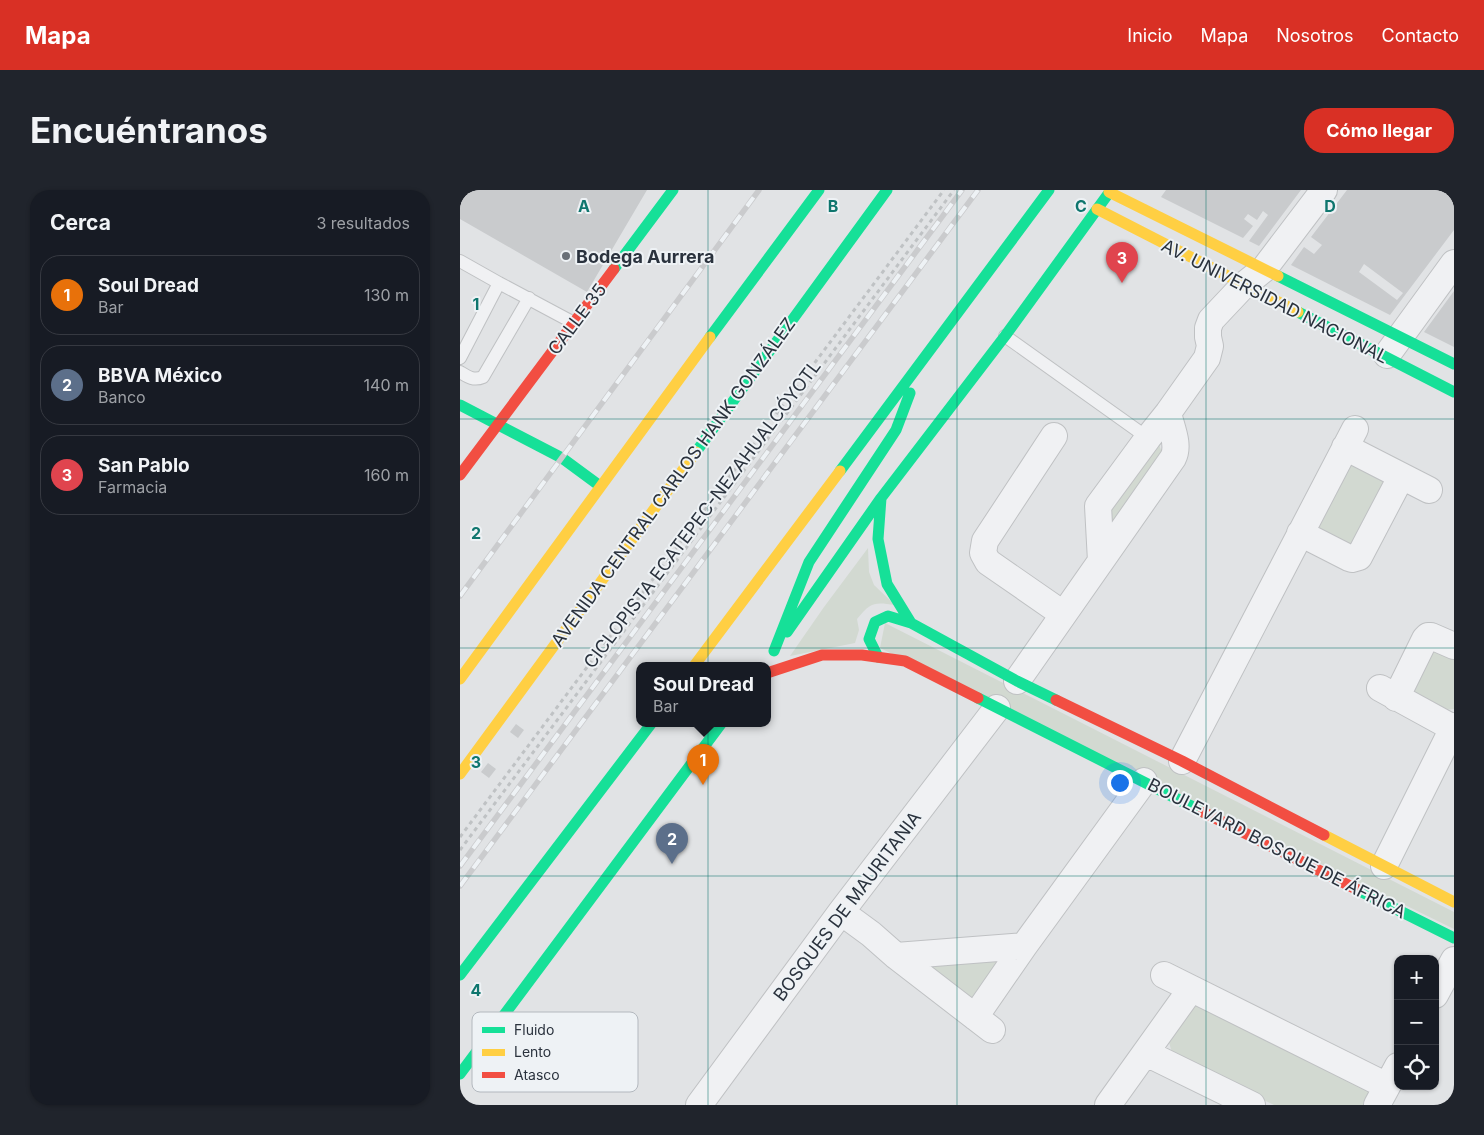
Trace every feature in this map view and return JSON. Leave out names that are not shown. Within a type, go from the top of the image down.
[{"type":"main road","name":"CALLE 35","points":[[460,475],[673,190]]},
{"type":"main road","points":[[460,679],[819,190]]},
{"type":"main road","name":"AVENIDA CENTRAL CARLOS HANK GONZÁLEZ","points":[[460,774],[887,190]]},
{"type":"main road","points":[[697,662],[1049,190]]},
{"type":"main road","points":[[766,662],[881,498],[1005,336],[1110,191]]},
{"type":"main road","name":"AV. UNIVERSIDAD NACIONAL","points":[[1110,191],[1254,277],[1392,347],[1454,364]]},
{"type":"main road","name":"AV. UNIVERSIDAD NACIONAL","points":[[1097,209],[1254,277],[1392,347],[1454,392]]},
{"type":"main road","points":[[774,651],[809,562],[896,430],[909,398],[915,370]]},
{"type":"main road","points":[[460,405],[562,458],[600,486]]},
{"type":"main road","name":"BOULEVARD BOSQUE DE ÁFRICA","points":[[881,498],[878,539],[887,584],[911,623],[1017,681],[1182,761],[1454,902]]},
{"type":"main road","points":[[878,657],[869,639],[875,622],[888,616],[911,623]]},
{"type":"main road","name":"BOULEVARD BOSQUE DE ÁFRICA","points":[[771,672],[822,655],[862,655],[906,661],[1454,938]]},
{"type":"main road","points":[[460,975],[649,727]]},
{"type":"main road","points":[[506,1012],[719,727]]},
{"type":"main road","points":[[460,1074],[472,1058]]},
{"type":"street","points":[[1101,561],[1098,506],[1207,358],[1210,346],[1208,328],[1211,320],[1254,277],[1324,190]]},
{"type":"street","points":[[1392,347],[1454,263]]},
{"type":"street","points":[[1017,681],[1176,454],[1176,445],[1168,413]]},
{"type":"street","points":[[1054,436],[985,541],[983,553],[988,562],[1063,614]]},
{"type":"street","points":[[1182,761],[1350,438],[1401,477],[1429,490]]},
{"type":"street","points":[[1300,533],[1349,558],[1359,556],[1401,477]]},
{"type":"street","points":[[1384,866],[1453,727],[1388,693],[1428,636],[1454,646]]},
{"type":"street","name":"BOSQUES DE MAURITANIA","points":[[698,1105],[841,912],[997,708]]},
{"type":"street","points":[[841,912],[984,1024],[1024,946],[1144,781]]},
{"type":"street","points":[[896,956],[1024,946]]},
{"type":"street","points":[[1439,988],[1454,960]]},
{"type":"street","points":[[1164,975],[1387,1086]]},
{"type":"street","points":[[1108,1105],[1191,989]]},
{"type":"street","points":[[1146,1053],[1252,1105]]},
{"type":"lane","points":[[460,261],[574,323]]},
{"type":"lane","points":[[460,358],[499,283]]},
{"type":"lane","points":[[460,372],[471,378],[478,379],[483,377],[529,298]]},
{"type":"lane","points":[[1005,336],[1148,438]]},
{"type":"path","name":"CICLOPISTA ECATEPEC-NEZAHUALCÓYOTL","points":[[460,838],[944,190]]},
{"type":"path","points":[[460,850],[954,190]]},
{"type":"shaded area","points":[[1159,444],[1164,459],[1114,531],[1101,526],[1152,445]]},
{"type":"shaded area","points":[[1346,457],[1389,481],[1353,550],[1312,530]]},
{"type":"shaded area","points":[[868,548],[869,572],[874,585],[895,605],[873,604],[866,609],[857,619],[859,630],[855,643],[790,656],[824,607]]},
{"type":"shaded area","points":[[885,623],[1454,912],[1454,929],[880,648]]},
{"type":"shaded area","points":[[1428,647],[1454,655],[1454,709],[1436,711],[1416,703],[1411,687]]},
{"type":"shaded area","points":[[1004,957],[973,1000],[921,963]]},
{"type":"shaded area","points":[[1199,1002],[1368,1085],[1373,1097],[1370,1105],[1274,1105],[1173,1056],[1168,1039],[1187,1005]]},
{"type":"building","name":"Bodega Aurrera","points":[[460,190],[647,190],[587,292],[460,219]]},
{"type":"building","points":[[1166,190],[1301,190],[1259,246],[1249,241],[1268,215],[1263,211],[1257,220],[1248,214],[1244,219],[1253,226],[1243,238],[1161,197]]},
{"type":"building","points":[[1347,190],[1454,190],[1454,230],[1390,315],[1291,265],[1304,247],[1314,254],[1322,245],[1311,237]],"holes":[[[1364,264],[1403,293],[1397,300],[1359,272]]]},
{"type":"building","points":[[1454,291],[1454,347],[1424,332]]},
{"type":"building","points":[[516,724],[524,730],[518,738],[510,732]]},
{"type":"building","points":[[488,763],[496,769],[489,778],[481,772]]},
{"type":"railway","points":[[460,596],[759,190]]},
{"type":"railway","points":[[460,866],[962,190]]},
{"type":"railway","points":[[460,886],[978,190]]},
{"type":"traffic: fast","points":[[614,269],[673,190]]},
{"type":"traffic: fast","points":[[710,337],[819,190]]},
{"type":"traffic: fast","points":[[696,452],[887,190]]},
{"type":"traffic: fast","points":[[840,471],[1049,190]]},
{"type":"traffic: fast","points":[[787,632],[881,498],[1005,336],[1111,190]]},
{"type":"traffic: fast","points":[[1278,276],[1454,364]]},
{"type":"traffic: fast","points":[[1298,312],[1454,392]]},
{"type":"traffic: fast","points":[[774,651],[809,562],[896,430],[910,393]]},
{"type":"traffic: fast","points":[[460,405],[562,458],[600,486]]},
{"type":"traffic: fast","points":[[881,498],[878,539],[887,584],[911,623],[1017,681],[1056,700]]},
{"type":"traffic: fast","points":[[878,657],[869,639],[875,622],[888,616],[911,623]]},
{"type":"traffic: fast","points":[[978,698],[1203,812]]},
{"type":"traffic: fast","points":[[460,975],[649,727]]},
{"type":"traffic: fast","points":[[506,1012],[719,727]]},
{"type":"traffic: fast","points":[[1358,890],[1454,938]]},
{"type":"traffic: fast","points":[[460,1074],[472,1058]]},
{"type":"traffic: slow","points":[[1109,192],[1278,276]]},
{"type":"traffic: slow","points":[[1097,209],[1298,312]]},
{"type":"traffic: slow","points":[[460,679],[710,337]]},
{"type":"traffic: slow","points":[[460,774],[696,452]]},
{"type":"traffic: slow","points":[[697,662],[840,471]]},
{"type":"traffic: slow","points":[[1324,835],[1454,902]]},
{"type":"traffic: jam","points":[[460,475],[614,269]]},
{"type":"traffic: jam","points":[[771,672],[822,655],[862,655],[905,661],[978,698]]},
{"type":"traffic: jam","points":[[1056,700],[1182,761],[1324,835]]},
{"type":"traffic: jam","points":[[1203,812],[1358,890]]},
{"type":"place","name":"Bodega Aurrera","points":[[566,256]]},
{"type":"place","name":"San Pablo","points":[[1122,283]]},
{"type":"place","name":"Soul Dread","points":[[703,785]]},
{"type":"place","name":"BBVA México","points":[[672,864]]}]
